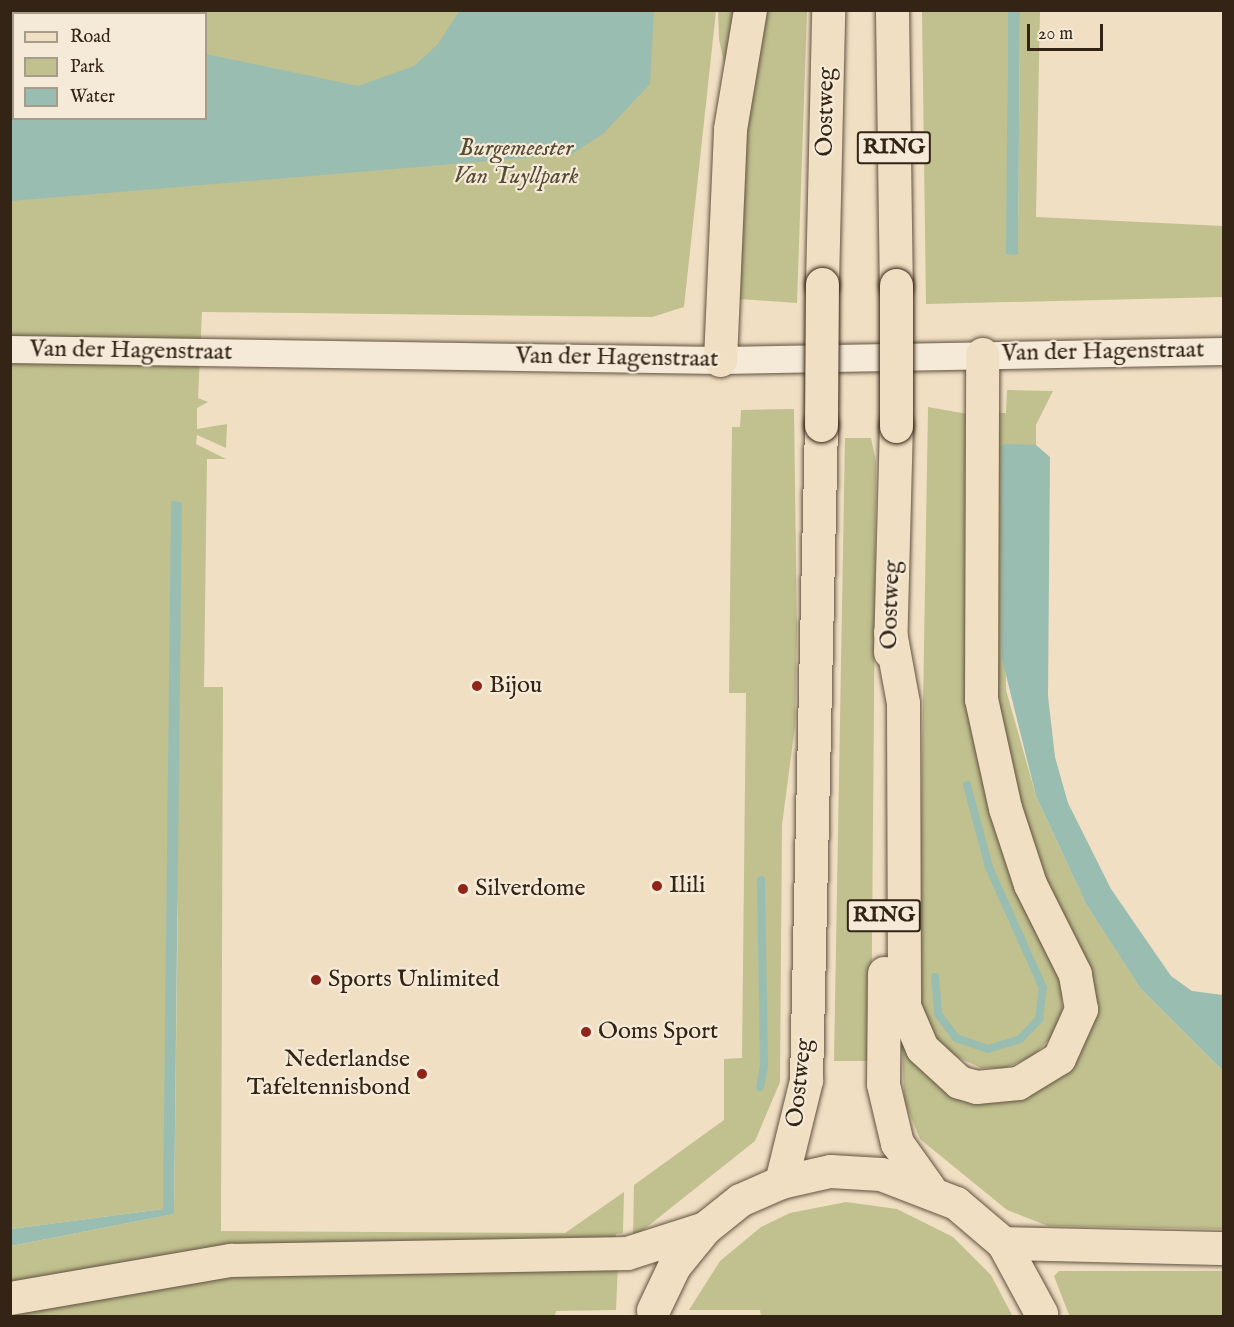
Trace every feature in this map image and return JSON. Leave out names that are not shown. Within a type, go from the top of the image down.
[{"type":"main road","points":[[720,360],[730,129],[750,10]]},
{"type":"main road","name":"Oostweg","points":[[781,1182],[806,1080],[828,10]]},
{"type":"main road","name":"Oostweg","points":[[892,10],[896,426],[890,632],[883,1084],[897,1143],[929,1188]]},
{"type":"main road","points":[[890,632],[903,703],[904,1006],[922,1048],[959,1082],[976,1087],[1018,1083],[1059,1058],[1081,1009],[1075,974],[1030,884],[1005,808],[981,699],[982,354]]},
{"type":"main road","name":"RING","points":[[652,1311],[674,1266],[705,1228],[740,1200],[781,1182],[830,1172],[881,1174],[929,1188],[981,1221],[1003,1243],[1041,1313]]},
{"type":"main road","points":[[10,1298],[231,1260],[627,1253],[705,1228]]},
{"type":"main road","points":[[1003,1243],[1224,1248]]},
{"type":"street","name":"Van der Hagenstraat","points":[[10,348],[720,360],[1224,351]]},
{"type":"green space","name":"Burgemeester Van Tuyllpark","points":[[10,11],[716,11],[684,307],[652,317],[202,312],[198,398],[208,402],[197,408],[197,429],[227,424],[226,448],[197,435],[196,444],[226,459],[207,459],[204,687],[223,687],[221,1231],[565,1233],[624,1192],[623,1233],[616,1234],[615,1243],[11,1287],[11,1246],[174,1214],[178,897],[163,1209],[11,1229]]},
{"type":"green space","points":[[718,11],[807,11],[797,303],[740,299],[743,146],[719,40]]},
{"type":"green space","points":[[922,11],[1008,11],[1007,254],[1018,254],[1020,11],[1040,11],[1036,217],[1223,226],[1223,297],[926,304]]},
{"type":"green space","points":[[1007,390],[1053,391],[1036,425],[1036,445],[1001,446],[1006,690],[1036,796],[1086,904],[1142,990],[1223,1071],[1223,1229],[1048,1226],[1007,1210],[920,1139],[904,1100],[902,1031],[930,1074],[1070,1063],[1061,926],[996,734],[990,413],[1006,413]]},
{"type":"green space","points":[[928,407],[973,415],[970,631],[1062,972],[1062,1015],[1052,1037],[1031,1057],[1005,1068],[981,1068],[942,1050],[918,1007]]},
{"type":"green space","points":[[794,409],[797,631],[795,726],[782,825],[780,1082],[755,1141],[633,1238],[634,1185],[724,1120],[724,1059],[742,1058],[746,693],[729,693],[732,427],[740,427],[741,410]]},
{"type":"green space","points":[[845,438],[871,438],[876,462],[871,1061],[834,1061]]},
{"type":"green space","points":[[846,1202],[897,1209],[953,1237],[991,1275],[1012,1315],[761,1316],[760,1310],[689,1310],[720,1261],[761,1227],[790,1213]]},
{"type":"green space","points":[[618,1264],[616,1310],[556,1311],[555,1316],[11,1316],[10,1306],[215,1271]]},
{"type":"green space","points":[[1059,1271],[1223,1271],[1223,1316],[1069,1315],[1054,1276]]},
{"type":"water","points":[[11,11],[22,12],[12,12],[12,120],[207,120],[207,54],[358,86],[414,66],[438,44],[459,11],[654,11],[650,84],[604,133],[572,154],[11,201]]},
{"type":"water","points":[[1008,11],[1020,11],[1018,255],[1006,254]]},
{"type":"water","points":[[1005,444],[1036,445],[1050,457],[1048,696],[1055,757],[1068,803],[1111,889],[1171,976],[1192,991],[1223,995],[1223,1071],[1141,989],[1086,904],[1036,796],[1002,659],[1001,446]]},
{"type":"water","points":[[171,501],[182,502],[174,1214],[11,1246],[11,1229],[163,1209]]},
{"type":"waterway","points":[[935,977],[938,1014],[956,1038],[988,1049],[1020,1039],[1039,1019],[1043,988],[989,867],[967,785]]},
{"type":"waterway","points":[[760,1087],[764,1067],[761,880]]},
{"type":"place","name":"Bijou","points":[[477,686]]},
{"type":"place","name":"Ilili","points":[[657,886]]},
{"type":"place","name":"Silverdome","points":[[463,889]]},
{"type":"place","name":"Sports Unlimited","points":[[316,980]]},
{"type":"place","name":"Ooms Sport","points":[[586,1032]]},
{"type":"place","name":"Nederlandse Tafeltennisbond","points":[[422,1074]]}]
